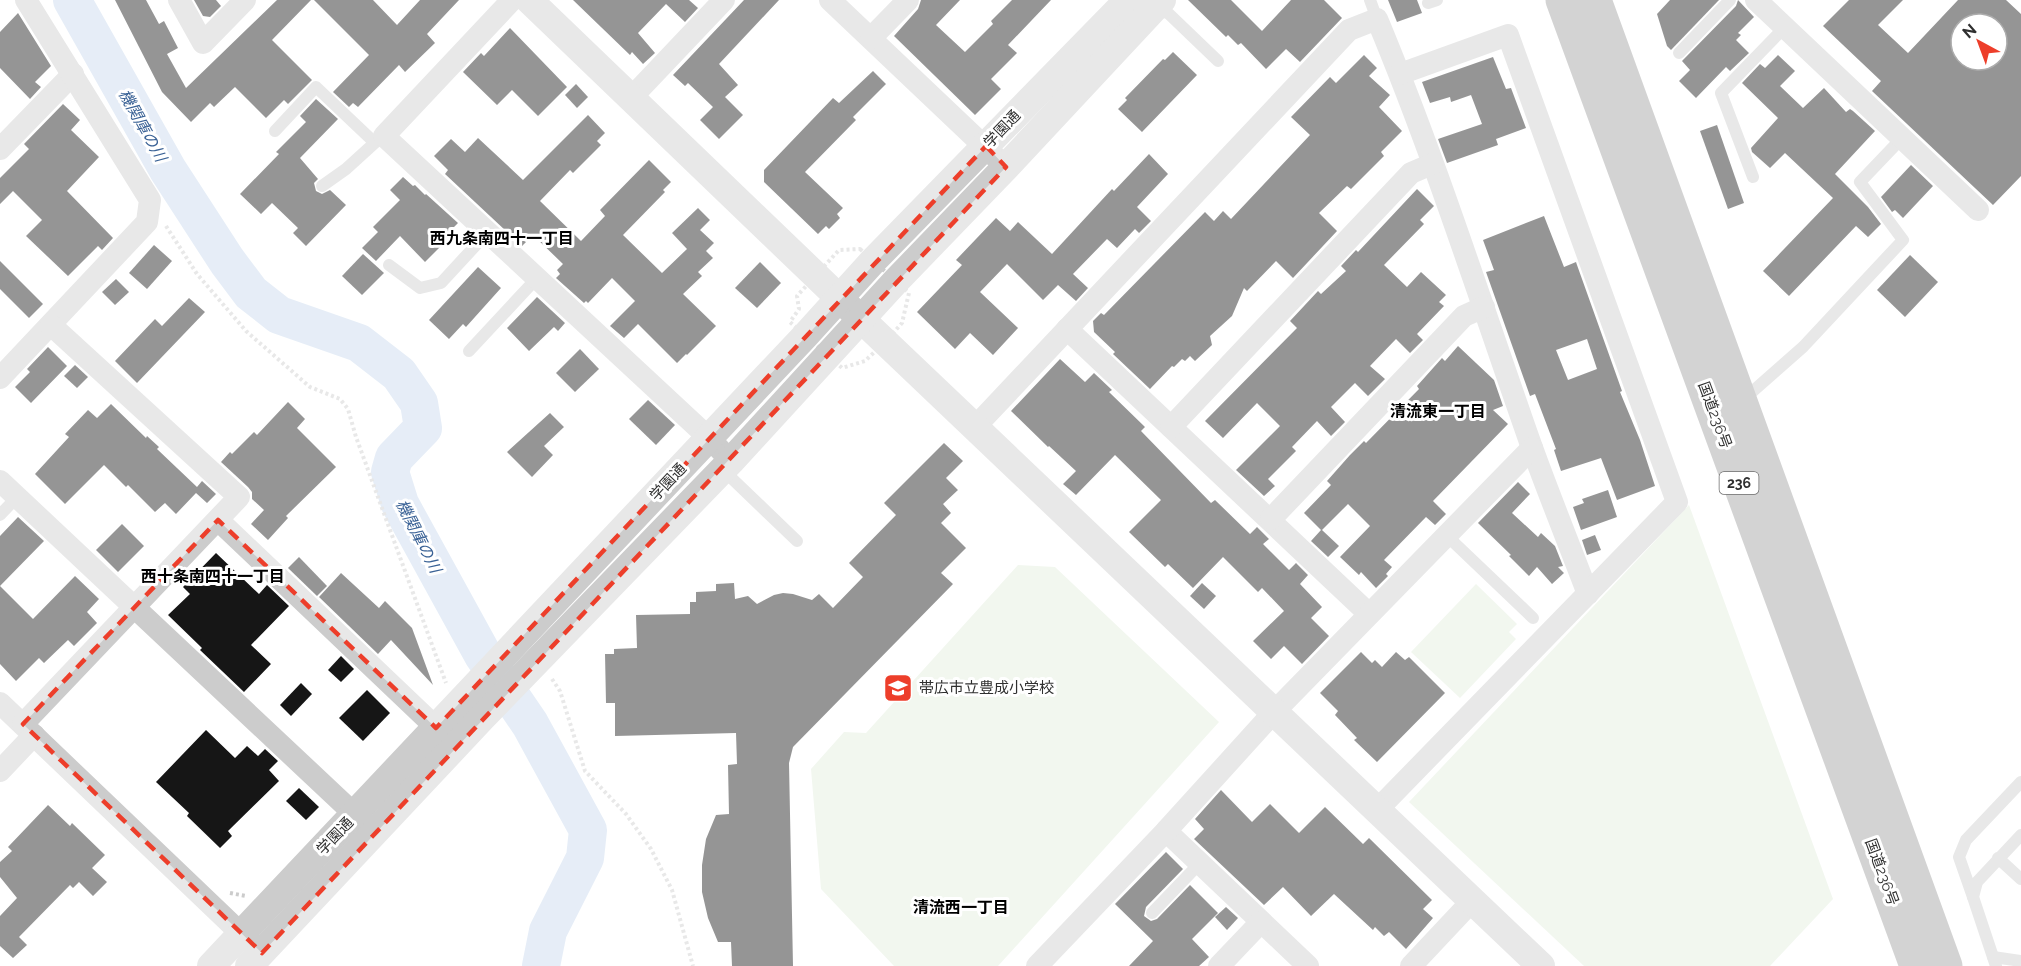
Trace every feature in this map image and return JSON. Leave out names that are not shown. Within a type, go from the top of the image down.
[{"type":"highway","name":"国道236号","points":[[1562,0],[1910,958]]},
{"type":"highway","name":"国道236号","points":[[1595,0],[1946,966]]},
{"type":"street","points":[[0,378],[147,222],[150,200],[26,0]]},
{"type":"street","points":[[179,0],[203,43],[245,0]]},
{"type":"street","points":[[512,0],[379,139],[488,232],[709,438],[727,465]]},
{"type":"street","points":[[529,0],[1541,966]]},
{"type":"street","points":[[631,98],[724,0]]},
{"type":"street","points":[[830,0],[1006,167]]},
{"type":"street","points":[[871,38],[908,0]]},
{"type":"street","name":"学園通","points":[[256,960],[437,729],[469,693],[839,297],[1128,0]]},
{"type":"street","points":[[1756,0],[1978,210]]},
{"type":"street","name":"学園通","points":[[437,729],[482,718],[541,672],[861,319],[1006,167],[1153,2]]},
{"type":"street","points":[[975,427],[1349,30],[1373,10],[1400,74],[1532,448],[1588,594]]},
{"type":"street","points":[[1377,810],[1677,502],[1508,35],[1400,74]]},
{"type":"street","points":[[0,149],[73,74]]},
{"type":"street","points":[[1172,427],[1411,173],[1432,164]]},
{"type":"street","points":[[1271,519],[1464,316],[1484,307]]},
{"type":"street","points":[[0,771],[28,730],[135,608],[240,497],[51,325]]},
{"type":"street","points":[[1068,329],[1368,613]]},
{"type":"street","points":[[1037,966],[1368,613],[1532,448]]},
{"type":"street","points":[[0,481],[364,823]]},
{"type":"street","points":[[218,520],[437,729]]},
{"type":"street","points":[[0,703],[242,933],[256,960]]},
{"type":"street","name":"学園通","points":[[210,966],[242,933],[364,823]]},
{"type":"street","points":[[1166,831],[1308,966]]},
{"type":"street","points":[[1411,966],[1473,900]]},
{"type":"street","points":[[1219,966],[1261,922]]},
{"type":"lane","points":[[1679,53],[1730,0]]},
{"type":"lane","points":[[1153,2],[1169,14],[1218,61]]},
{"type":"lane","points":[[1753,177],[1721,93],[1785,27]]},
{"type":"lane","points":[[274,131],[316,87],[379,139],[346,169],[322,186]]},
{"type":"lane","points":[[1741,402],[1803,347],[1903,240],[1860,182],[1902,138]]},
{"type":"lane","points":[[389,265],[420,288],[441,283],[488,232]]},
{"type":"lane","points":[[469,351],[537,278]]},
{"type":"lane","points":[[727,465],[797,541]]},
{"type":"lane","points":[[0,515],[17,497]]},
{"type":"lane","points":[[1446,535],[1533,618]]},
{"type":"lane","points":[[2021,782],[1966,840],[1959,857],[1995,961],[2021,961]]},
{"type":"lane","points":[[1973,897],[1977,882],[2020,838]]},
{"type":"lane","points":[[1998,858],[2021,879]]},
{"type":"lane","points":[[1152,913],[1200,863]]},
{"type":"path","points":[[150,200],[197,274],[246,331],[309,387],[340,399],[348,409],[356,437],[446,685],[437,729]]},
{"type":"path","points":[[541,672],[560,691],[585,771],[626,814],[651,849],[672,890],[693,966]]},
{"type":"path","points":[[227,892],[247,896]]},
{"type":"highlighted area","points":[[986,146],[1006,167],[262,953],[23,724],[218,520],[436,728]]},
{"type":"green space","points":[[1689,505],[1833,899],[1770,966],[1584,966],[1409,802]]},
{"type":"green space","points":[[1018,565],[1055,567],[1219,722],[998,966],[894,966],[821,889],[811,769],[844,732],[866,733]]},
{"type":"green space","points":[[1476,584],[1517,624],[1509,632],[1516,639],[1460,698],[1411,652]]},
{"type":"building","points":[[115,0],[146,0],[159,24],[164,21],[178,48],[167,54],[186,88],[277,0],[311,0],[272,40],[312,80],[288,104],[284,100],[266,118],[235,87],[214,107],[210,103],[191,122],[162,92]]},
{"type":"building","points":[[194,0],[216,0],[221,6],[210,17],[203,16]]},
{"type":"building","points":[[314,0],[373,0],[397,25],[420,0],[459,0],[427,34],[435,43],[405,72],[399,65],[358,107],[353,103],[349,107],[333,92],[369,55]]},
{"type":"building","points":[[573,0],[689,0],[698,8],[685,22],[666,4],[638,33],[655,53],[643,64],[632,52],[630,55]]},
{"type":"building","points":[[744,0],[779,0],[719,64],[738,85],[725,97],[743,115],[719,139],[700,120],[713,107],[688,83],[685,86],[673,75]]},
{"type":"building","points":[[921,0],[960,0],[936,25],[965,52],[993,24],[991,21],[1012,0],[1051,0],[1008,45],[1017,53],[991,79],[1001,89],[975,115],[894,36],[918,9]]},
{"type":"building","points":[[1188,0],[1231,0],[1262,31],[1291,0],[1324,0],[1342,18],[1300,62],[1286,49],[1266,69],[1241,43],[1238,45],[1228,35],[1226,37]]},
{"type":"building","points":[[1388,0],[1417,0],[1422,13],[1397,22]]},
{"type":"building","points":[[1670,0],[1719,0],[1671,50],[1667,46],[1657,14]]},
{"type":"building","points":[[1738,0],[1754,17],[1738,33],[1741,35],[1736,40],[1749,53],[1730,71],[1726,67],[1696,98],[1679,81],[1690,70],[1682,61],[1736,6]]},
{"type":"building","points":[[1849,0],[1903,0],[1878,25],[1908,53],[1958,0],[2006,0],[2021,14],[2021,176],[1993,205],[1872,91],[1881,81],[1823,26]]},
{"type":"building","points":[[18,13],[51,66],[35,82],[41,87],[30,99],[0,68],[0,32]]},
{"type":"building","points":[[510,28],[567,87],[538,116],[512,90],[497,105],[463,72],[481,53],[484,56]]},
{"type":"building","points":[[1173,52],[1197,75],[1142,132],[1118,109],[1127,100],[1125,98],[1163,59],[1165,60]]},
{"type":"building","points":[[1364,55],[1377,68],[1369,76],[1390,95],[1379,107],[1402,131],[1381,152],[1384,156],[1351,189],[1347,186],[1319,213],[1337,231],[1293,278],[1276,261],[1247,291],[1244,288],[1232,316],[1210,336],[1212,345],[1195,361],[1190,356],[1185,361],[1182,359],[1174,367],[1172,366],[1150,389],[1113,354],[1115,352],[1094,332],[1093,321],[1101,313],[1104,315],[1205,212],[1214,221],[1223,211],[1231,219],[1310,135],[1291,117],[1330,77],[1336,83]]},
{"type":"building","points":[[1778,55],[1795,71],[1780,86],[1803,108],[1824,88],[1846,112],[1850,109],[1875,131],[1835,174],[1868,207],[1881,224],[1868,237],[1856,226],[1789,296],[1763,271],[1833,198],[1785,153],[1770,168],[1752,152],[1751,148],[1778,118],[1742,83],[1760,64],[1765,68]]},
{"type":"building","points":[[1493,57],[1506,89],[1511,88],[1526,128],[1496,139],[1498,145],[1447,163],[1438,139],[1482,124],[1471,95],[1451,102],[1450,97],[1430,103],[1422,82]]},
{"type":"building","points":[[873,71],[886,84],[853,117],[856,120],[805,172],[843,208],[837,214],[840,218],[829,229],[826,226],[818,234],[764,182],[764,170],[833,98],[839,103]]},
{"type":"building","points":[[576,84],[588,97],[577,108],[565,95]]},
{"type":"building","points":[[316,99],[338,119],[300,158],[318,179],[314,183],[316,191],[322,194],[330,190],[346,205],[306,246],[293,233],[298,228],[272,203],[261,214],[240,194],[279,154],[276,152],[306,122],[300,116]]},
{"type":"building","points":[[63,104],[80,120],[71,130],[99,157],[67,191],[113,238],[102,250],[98,246],[68,276],[26,236],[42,220],[13,191],[0,204],[0,178],[29,149],[24,144]]},
{"type":"building","points":[[588,115],[605,133],[597,141],[601,145],[573,173],[570,170],[540,201],[581,241],[605,216],[600,210],[649,160],[671,182],[663,190],[665,192],[623,235],[662,273],[687,249],[672,233],[698,208],[710,220],[700,230],[714,243],[706,251],[713,258],[698,272],[702,276],[683,294],[716,326],[677,363],[638,324],[624,338],[610,326],[635,301],[612,278],[588,303],[586,301],[584,303],[556,278],[560,274],[557,270],[563,264],[533,235],[522,246],[445,174],[448,170],[434,156],[451,139],[465,152],[478,138],[523,180]]},
{"type":"building","points":[[1717,125],[1744,203],[1728,209],[1700,131]]},
{"type":"building","points":[[1149,154],[1168,174],[1137,207],[1151,221],[1139,233],[1135,229],[1117,248],[1107,239],[1073,274],[1088,288],[1076,301],[1058,285],[1043,300],[1007,264],[980,292],[1018,328],[993,355],[970,333],[955,349],[917,312],[962,265],[956,260],[996,218],[1010,231],[1018,222],[1052,254],[1112,189],[1114,191]]},
{"type":"building","points":[[1911,165],[1933,186],[1903,218],[1895,210],[1892,212],[1881,197]]},
{"type":"building","points":[[403,177],[458,223],[446,235],[449,238],[425,262],[400,236],[376,261],[362,248],[378,232],[373,227],[400,200],[390,190]]},
{"type":"building","points":[[1417,189],[1434,206],[1420,220],[1424,224],[1384,265],[1407,287],[1421,272],[1446,295],[1439,302],[1444,306],[1417,334],[1423,340],[1410,353],[1396,339],[1370,366],[1385,379],[1368,396],[1355,383],[1331,407],[1345,422],[1331,436],[1317,421],[1292,447],[1296,451],[1268,479],[1275,486],[1264,496],[1236,470],[1280,426],[1257,403],[1223,438],[1205,421],[1297,328],[1290,321],[1318,291],[1321,294],[1346,271],[1341,266],[1356,250],[1358,252]]},
{"type":"building","points":[[1544,216],[1564,267],[1576,262],[1655,486],[1617,500],[1601,458],[1561,471],[1554,450],[1556,449],[1535,394],[1530,396],[1486,272],[1494,270],[1483,240]],"holes":[[[1587,339],[1597,369],[1568,380],[1556,350]]]},
{"type":"building","points":[[154,245],[172,261],[147,289],[129,273]]},
{"type":"building","points":[[363,254],[384,273],[362,295],[342,276]]},
{"type":"building","points":[[1910,255],[1938,282],[1905,317],[1877,290]]},
{"type":"building","points":[[0,261],[43,304],[29,318],[0,289]]},
{"type":"building","points":[[760,262],[781,283],[757,308],[735,288]]},
{"type":"building","points":[[478,267],[501,288],[466,327],[463,324],[449,339],[429,320]]},
{"type":"building","points":[[116,279],[129,292],[115,305],[102,292]]},
{"type":"building","points":[[537,297],[565,323],[558,331],[554,327],[529,351],[507,328]]},
{"type":"building","points":[[189,298],[205,312],[137,383],[115,361],[155,319],[162,326]]},
{"type":"building","points":[[1458,346],[1494,380],[1503,406],[1493,410],[1508,424],[1433,501],[1446,514],[1435,525],[1426,517],[1384,560],[1392,567],[1386,574],[1388,576],[1376,588],[1361,572],[1359,575],[1340,557],[1370,526],[1348,504],[1322,530],[1339,546],[1328,557],[1311,541],[1321,530],[1304,513],[1331,485],[1327,481],[1350,455],[1364,441],[1366,443],[1419,389],[1417,386],[1442,358],[1445,361]]},
{"type":"building","points":[[48,347],[67,366],[31,403],[15,387],[30,372],[27,369]]},
{"type":"building","points":[[580,349],[599,369],[575,392],[556,373]]},
{"type":"building","points":[[1060,359],[1085,382],[1094,373],[1112,390],[1109,392],[1145,427],[1141,431],[1211,503],[1215,500],[1250,534],[1257,527],[1269,539],[1263,544],[1289,570],[1296,563],[1308,575],[1300,584],[1322,607],[1311,618],[1329,636],[1302,664],[1284,646],[1271,659],[1253,641],[1284,611],[1262,588],[1258,592],[1223,557],[1193,588],[1168,564],[1165,567],[1129,532],[1161,500],[1115,455],[1076,495],[1063,484],[1076,471],[1011,411]]},
{"type":"building","points":[[75,365],[88,377],[77,388],[64,376]]},
{"type":"building","points":[[648,400],[675,425],[656,445],[629,419]]},
{"type":"building","points":[[288,402],[305,419],[297,428],[336,467],[286,516],[288,518],[268,540],[251,524],[264,510],[252,499],[252,492],[248,487],[221,462],[254,432],[257,435]]},
{"type":"building","points":[[111,404],[146,438],[147,436],[159,447],[157,449],[197,487],[202,481],[216,494],[207,503],[196,493],[176,514],[165,503],[155,512],[104,465],[65,504],[35,474],[69,437],[65,434],[88,410],[97,418]]},
{"type":"building","points":[[550,413],[564,427],[544,446],[553,455],[532,477],[507,452]]},
{"type":"building","points":[[944,443],[963,461],[946,478],[958,490],[943,504],[951,513],[941,523],[966,548],[941,573],[953,584],[793,747],[789,763],[793,966],[732,966],[731,942],[718,942],[708,918],[702,892],[702,865],[706,839],[716,815],[729,814],[728,765],[737,764],[736,733],[615,736],[615,703],[606,703],[605,654],[614,654],[614,649],[637,648],[636,615],[690,614],[690,602],[696,602],[696,592],[716,591],[716,584],[734,583],[735,599],[748,596],[757,604],[783,593],[812,600],[819,594],[833,608],[863,577],[849,563],[896,515],[884,503]]},
{"type":"building","points":[[1518,482],[1530,494],[1512,513],[1538,537],[1541,533],[1555,546],[1563,566],[1558,567],[1564,573],[1552,584],[1537,567],[1529,576],[1478,523]]},
{"type":"building","points":[[1608,490],[1617,517],[1581,530],[1573,507],[1584,503],[1582,499]]},
{"type":"building","points":[[18,517],[44,541],[0,586],[0,536]]},
{"type":"building","points":[[122,524],[144,546],[118,572],[96,550]]},
{"type":"building","points":[[1595,535],[1601,550],[1587,555],[1582,540]]},
{"type":"building","points":[[216,553],[259,594],[267,585],[289,606],[251,645],[271,664],[244,692],[200,650],[202,648],[168,615],[190,594],[183,587]]},
{"type":"building","points":[[299,557],[327,586],[317,596],[288,568]]},
{"type":"building","points":[[341,573],[379,608],[385,601],[412,628],[433,685],[391,640],[378,654],[319,597]]},
{"type":"building","points":[[75,576],[99,599],[87,612],[97,623],[74,646],[68,640],[44,663],[39,658],[16,681],[0,664],[0,586],[33,619]]},
{"type":"building","points":[[1202,583],[1216,596],[1204,609],[1190,596]]},
{"type":"building","points":[[1361,652],[1372,663],[1375,660],[1382,667],[1396,652],[1405,660],[1409,657],[1445,693],[1377,762],[1354,740],[1357,738],[1335,715],[1338,711],[1320,693]]},
{"type":"building","points":[[341,656],[354,669],[341,682],[328,670]]},
{"type":"building","points":[[301,683],[312,694],[291,716],[280,705]]},
{"type":"building","points":[[367,690],[390,713],[363,741],[339,718]]},
{"type":"building","points":[[206,730],[235,758],[247,746],[258,756],[265,749],[278,761],[269,770],[279,781],[228,831],[232,836],[220,848],[187,816],[189,813],[156,782]]},
{"type":"building","points":[[299,788],[319,807],[306,820],[286,801]]},
{"type":"building","points":[[1221,790],[1252,822],[1270,804],[1299,833],[1325,807],[1363,844],[1369,838],[1432,900],[1423,909],[1433,918],[1406,949],[1389,932],[1384,936],[1375,927],[1373,930],[1334,894],[1311,916],[1283,887],[1264,905],[1194,839],[1204,829],[1195,819]]},
{"type":"building","points":[[48,805],[70,826],[72,823],[105,855],[92,868],[107,882],[93,896],[79,882],[73,888],[70,885],[19,937],[27,945],[13,958],[0,946],[0,916],[17,898],[0,877],[0,862],[12,851],[8,847]]},
{"type":"building","points":[[1166,852],[1183,869],[1146,907],[1144,916],[1151,921],[1157,919],[1190,885],[1218,913],[1192,939],[1209,957],[1199,966],[1129,966],[1153,941],[1115,904]]},
{"type":"building","points":[[1226,907],[1238,918],[1227,930],[1215,917]]},
{"type":"waterway","name":"機関庫の川","points":[[72,0],[168,170],[227,261],[251,293],[279,315],[359,343],[399,374],[419,403],[423,428],[394,458],[390,472],[400,504],[483,655],[530,724],[588,830],[585,858],[548,931],[541,966]]},
{"type":"place","name":"帯広市立豊成小学校","points":[[898,688]]},
{"type":"district","name":"西九条南四十一丁目","points":[[502,238]]},
{"type":"district","name":"清流東一丁目","points":[[1438,411]]},
{"type":"district","name":"西十条南四十一丁目","points":[[213,576]]},
{"type":"district","name":"清流西一丁目","points":[[961,907]]}]
